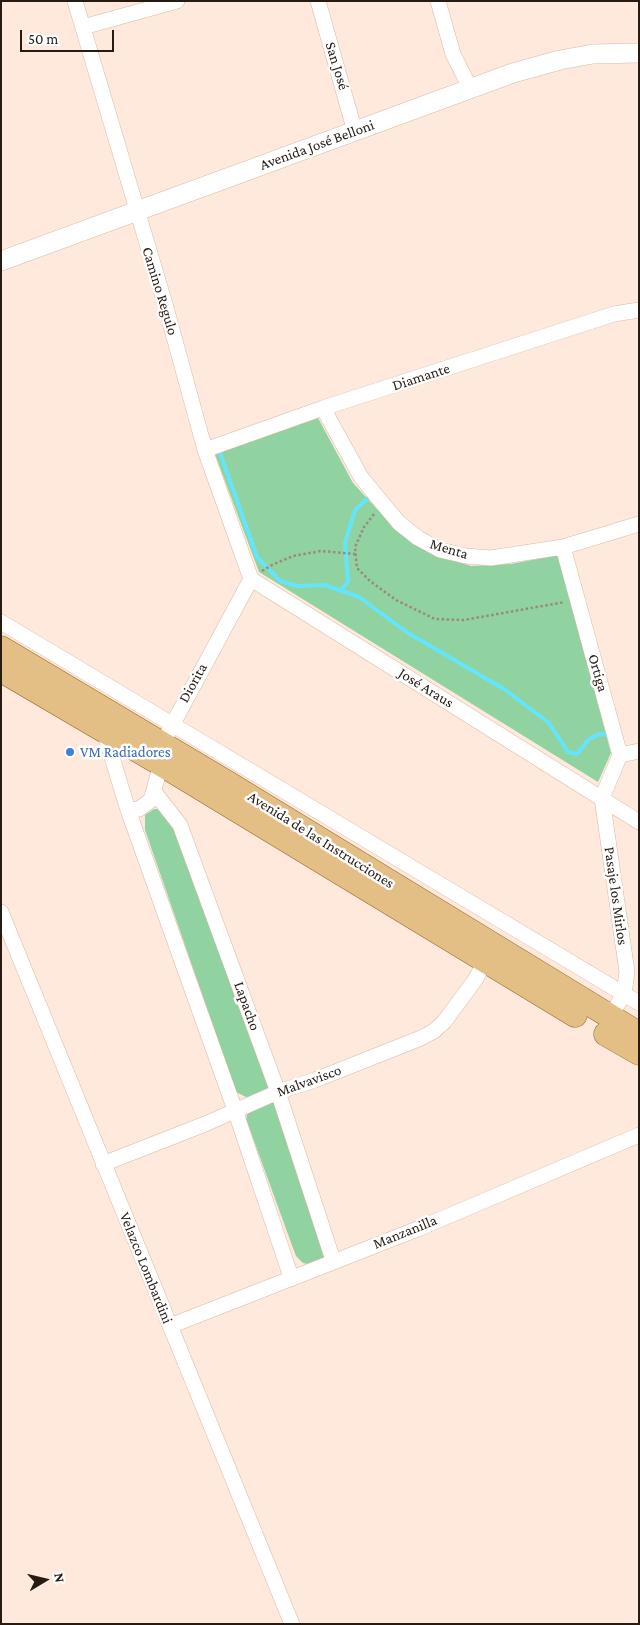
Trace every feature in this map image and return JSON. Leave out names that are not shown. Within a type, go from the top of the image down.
[{"type":"main road","name":"Avenida de las Instrucciones","points":[[1,648],[165,743],[639,1034]]},
{"type":"main road","name":"Avenida de las Instrucciones","points":[[1,670],[104,731],[165,743],[485,962],[639,1054]]},
{"type":"street","name":"Camino Regulo","points":[[75,1],[136,213],[165,304],[204,450],[255,576]]},
{"type":"street","points":[[83,28],[177,1]]},
{"type":"street","name":"San José","points":[[318,1],[355,132]]},
{"type":"street","points":[[438,1],[453,54],[470,88]]},
{"type":"street","name":"Avenida José Belloni","points":[[1,262],[470,88],[560,60],[593,54],[639,53]]},
{"type":"street","name":"Diamante","points":[[204,450],[323,408],[614,314],[639,310]]},
{"type":"street","name":"Menta","points":[[323,408],[360,477],[399,523],[418,538],[440,550],[466,556],[492,558],[563,547],[639,524]]},
{"type":"street","name":"Ortiga","points":[[563,547],[620,756]]},
{"type":"street","name":"Diorita","points":[[155,793],[165,743],[255,576]]},
{"type":"street","name":"José Araus","points":[[255,576],[639,822]]},
{"type":"street","name":"Avenida de las Instrucciones","points":[[1,622],[165,743],[639,1003]]},
{"type":"street","points":[[104,731],[128,810],[235,1110],[291,1277]]},
{"type":"street","points":[[602,798],[620,756],[639,751]]},
{"type":"street","points":[[128,810],[140,809],[149,804],[155,793]]},
{"type":"street","name":"Lapacho","points":[[155,793],[180,824],[278,1092],[333,1260]]},
{"type":"street","name":"Pasaje los Mirlos","points":[[602,798],[627,972],[624,994]]},
{"type":"street","name":"Velazco Lombardini","points":[[1,912],[292,1624]]},
{"type":"street","name":"Malvavisco","points":[[103,1164],[278,1092],[315,1080],[434,1031],[444,1022],[475,980],[485,962]]},
{"type":"street","points":[[610,1017],[624,994]]},
{"type":"street","name":"Manzanilla","points":[[170,1326],[333,1260],[420,1228],[639,1135]]},
{"type":"path","points":[[382,503],[364,526],[354,554],[357,568],[370,582],[396,600],[435,619],[464,620],[577,600]]},
{"type":"path","points":[[255,576],[272,565],[293,556],[321,551],[354,554]]},
{"type":"green space","points":[[318,418],[353,483],[399,533],[436,555],[471,566],[511,564],[558,555],[611,753],[598,782],[259,572],[215,454]]},
{"type":"green space","points":[[154,809],[160,809],[175,823],[269,1084],[267,1091],[248,1098],[236,1092],[145,830],[145,815]]},
{"type":"green space","points":[[273,1102],[276,1104],[326,1257],[308,1264],[303,1263],[296,1256],[246,1119],[248,1111]]},
{"type":"waterway","points":[[219,450],[257,557],[280,581],[297,586],[325,585],[359,597],[408,633],[504,689],[549,723],[568,752],[577,754],[588,740],[599,734],[610,735]]},
{"type":"waterway","points":[[341,590],[348,582],[345,543],[355,510],[372,494]]},
{"type":"place","name":"VM Radiadores","points":[[70,752]]}]
